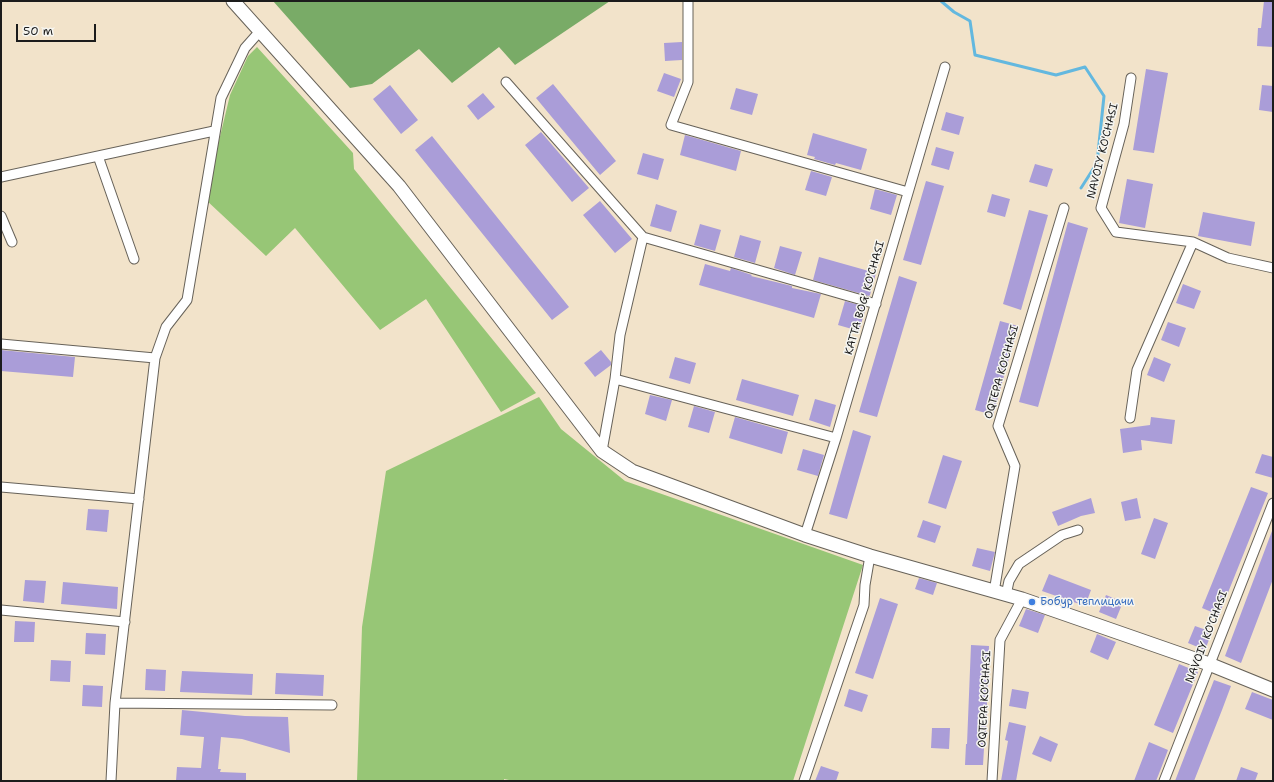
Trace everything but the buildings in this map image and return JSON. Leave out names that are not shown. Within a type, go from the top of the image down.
[{"type":"main road","points":[[234,1],[399,186],[602,450],[632,471],[805,535],[870,556],[1022,599],[1209,664],[1273,690]]},
{"type":"street","points":[[688,1],[688,82],[672,125],[908,192]]},
{"type":"street","points":[[111,781],[116,703],[155,358],[166,327],[187,300],[214,131],[221,98],[245,48],[260,30]]},
{"type":"street","name":"KATTA BOG' KO'CHASI","points":[[805,535],[836,438],[945,67]]},
{"type":"street","name":"NAVOIY KO'CHASI","points":[[1131,78],[1124,124],[1101,208],[1116,232],[1193,242],[1228,258],[1273,268]]},
{"type":"street","points":[[506,82],[643,237],[876,304]]},
{"type":"street","points":[[1,177],[214,131]]},
{"type":"street","points":[[98,156],[134,259]]},
{"type":"street","name":"OQTEPA KO'CHASI","points":[[1000,593],[1016,466],[998,426],[1064,208]]},
{"type":"street","points":[[1,216],[12,242]]},
{"type":"street","points":[[602,450],[615,379],[620,335],[643,237]]},
{"type":"street","points":[[1130,418],[1137,370],[1193,242]]},
{"type":"street","points":[[1,344],[155,358]]},
{"type":"street","points":[[615,379],[836,438]]},
{"type":"street","points":[[1,487],[139,499]]},
{"type":"street","name":"NAVOIY KO'CHASI","points":[[1164,781],[1273,503]]},
{"type":"street","points":[[1000,593],[1020,564],[1062,535],[1078,530]]},
{"type":"street","points":[[804,781],[864,605],[865,585],[870,556]]},
{"type":"street","name":"OQTEPA KO'CHASI","points":[[992,781],[1000,640],[1022,599]]},
{"type":"street","points":[[1,610],[125,622]]},
{"type":"street","points":[[116,703],[332,705]]},
{"type":"green space","points":[[273,1],[610,1],[515,65],[499,47],[452,83],[419,49],[372,84],[350,88]]},
{"type":"green space","points":[[257,47],[353,153],[354,169],[536,393],[501,412],[426,299],[380,330],[295,228],[266,256],[205,199],[230,95],[248,56]]},
{"type":"green space","points":[[539,397],[561,429],[625,481],[863,565],[793,781],[514,781],[504,779],[504,781],[357,781],[362,627],[386,471]]},
{"type":"waterway","points":[[941,1],[954,12],[970,21],[975,55],[1056,75],[1085,67],[1104,96],[1097,163],[1081,188]]},
{"type":"place","name":"Бобур теплицачи","points":[[1032,602]]}]
